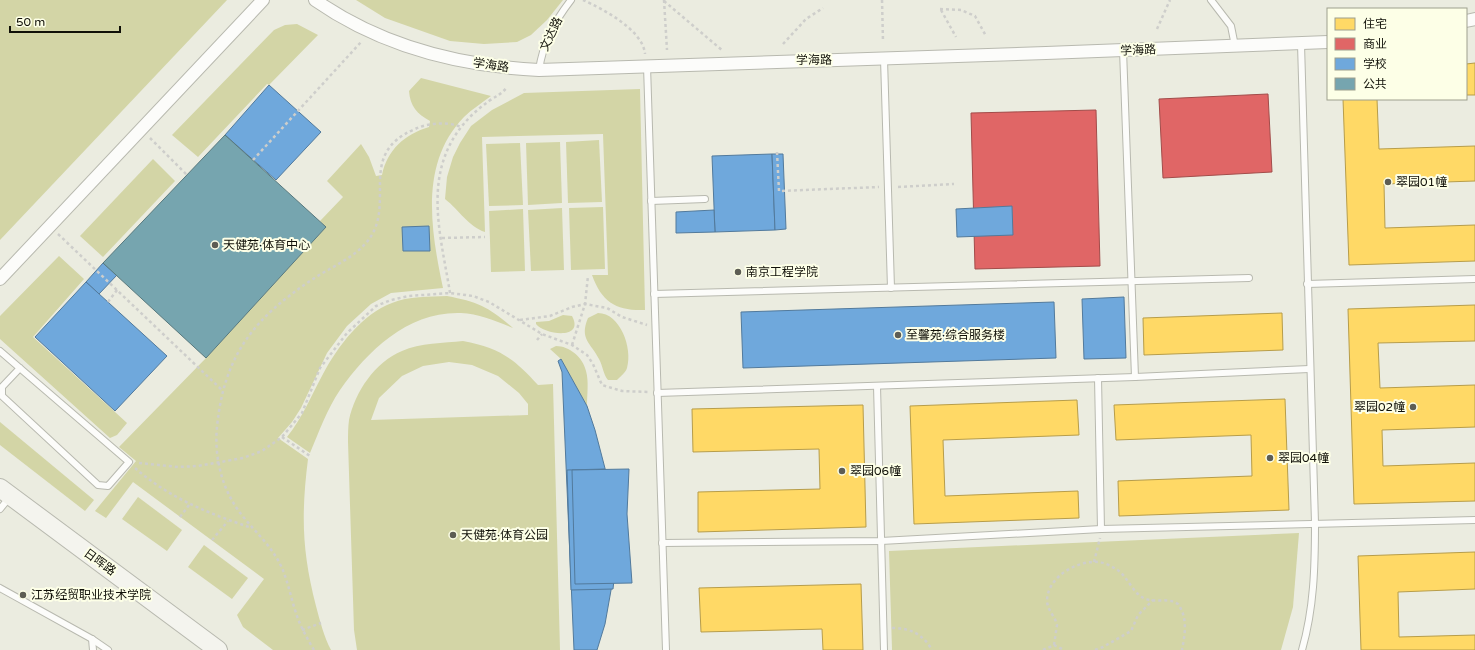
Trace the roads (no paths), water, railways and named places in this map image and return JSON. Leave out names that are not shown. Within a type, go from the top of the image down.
[{"type":"street","points":[[0,279],[263,0]]},
{"type":"street","name":"学海路","points":[[315,0],[337,16],[369,32],[434,56],[500,68],[539,70],[884,59],[1327,42]]},
{"type":"street","name":"日晖路","points":[[4,498],[218,650]]},
{"type":"lane","name":"文达路","points":[[539,70],[544,45],[549,33],[571,0]]},
{"type":"lane","points":[[1211,0],[1231,26],[1235,46]]},
{"type":"lane","points":[[1301,44],[1306,284],[1315,523],[1315,578],[1309,624],[1302,650]]},
{"type":"lane","points":[[1124,50],[1135,377]]},
{"type":"lane","points":[[884,59],[891,288]]},
{"type":"lane","points":[[647,66],[666,650]]},
{"type":"lane","points":[[651,201],[705,199]]},
{"type":"lane","points":[[654,294],[1249,278]]},
{"type":"lane","points":[[1306,284],[1475,279]]},
{"type":"lane","points":[[0,351],[20,368],[129,462],[108,486],[98,486],[2,396],[2,387],[20,368]]},
{"type":"lane","points":[[657,393],[1135,377],[1309,369]]},
{"type":"lane","points":[[1098,378],[1101,529]]},
{"type":"lane","points":[[877,386],[884,650]]},
{"type":"lane","points":[[662,543],[881,541],[1101,529],[1475,520]]},
{"type":"lane","points":[[0,588],[92,639],[108,650]]},
{"type":"lane","points":[[92,639],[93,650]]},
{"type":"place","name":"翠园01幢","points":[[1388,182]]},
{"type":"place","name":"天健苑·体育中心","points":[[215,245]]},
{"type":"place","name":"南京工程学院","points":[[738,272]]},
{"type":"place","name":"至馨苑·综合服务楼","points":[[898,335]]},
{"type":"place","name":"翠园02幢","points":[[1413,407]]},
{"type":"place","name":"翠园04幢","points":[[1270,458]]},
{"type":"place","name":"翠园06幢","points":[[842,471]]},
{"type":"place","name":"天健苑·体育公园","points":[[453,535]]},
{"type":"place","name":"江苏经贸职业技术学院","points":[[23,595]]}]
